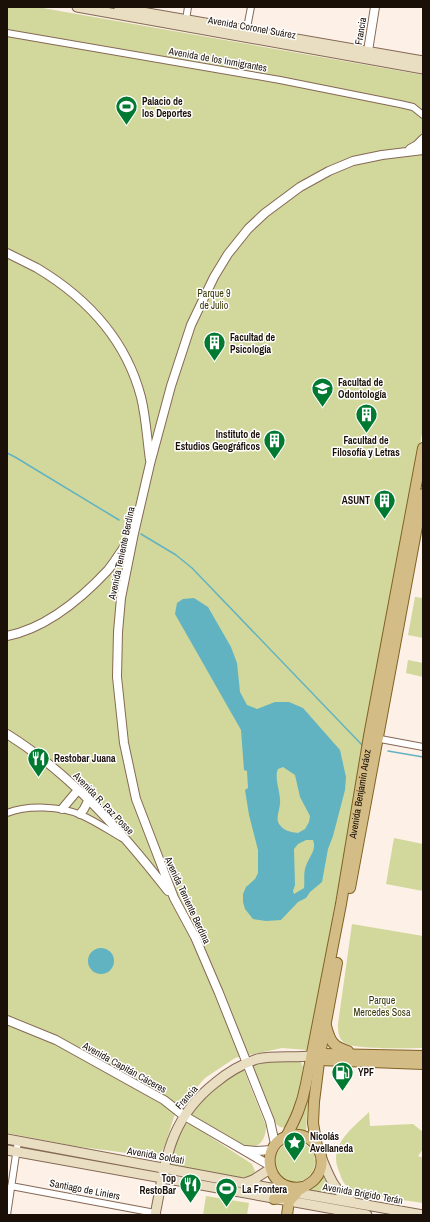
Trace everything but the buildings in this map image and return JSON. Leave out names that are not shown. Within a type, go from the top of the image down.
[{"type":"main road","name":"Avenida Coronel Suárez","points":[[77,7],[113,9],[186,20],[246,33]]},
{"type":"main road","name":"Avenida Coronel Suárez","points":[[113,9],[367,55],[423,69]]},
{"type":"main road","name":"Avenida Coronel Suárez","points":[[367,55],[423,61]]},
{"type":"main road","name":"Avenida Benjamín Aráoz","points":[[270,1167],[269,1157],[298,1115],[317,1057],[326,1022],[423,448]]},
{"type":"main road","name":"Avenida Benjamín Aráoz","points":[[322,1159],[318,1147],[313,1117],[317,1057],[341,904],[423,494]]},
{"type":"main road","points":[[326,1022],[329,1035],[334,1044],[341,1049],[355,1054]]},
{"type":"main road","points":[[317,1057],[355,1054],[423,1056]]},
{"type":"main road","name":"Francia","points":[[155,1214],[162,1178],[172,1141],[184,1115],[193,1103],[208,1088],[227,1074],[257,1059],[280,1056],[317,1057]]},
{"type":"main road","points":[[317,1057],[336,1060],[423,1064]]},
{"type":"main road","points":[[315,1087],[325,1069],[336,1060]]},
{"type":"main road","points":[[279,1142],[293,1135],[300,1135],[307,1138],[318,1147]]},
{"type":"main road","name":"Avenida Soldati","points":[[7,1139],[276,1189]]},
{"type":"main road","points":[[12,1151],[162,1178],[276,1189],[293,1195]]},
{"type":"main road","points":[[293,1195],[315,1179],[321,1166],[322,1159]]},
{"type":"main road","points":[[322,1159],[334,1185],[341,1194],[367,1205]]},
{"type":"main road","points":[[245,1183],[253,1180],[270,1167],[276,1189]]},
{"type":"main road","points":[[276,1189],[287,1186],[297,1188],[293,1195],[287,1215]]},
{"type":"main road","points":[[276,1189],[293,1195]]},
{"type":"main road","name":"Avenida Brígido Terán","points":[[293,1195],[367,1205],[420,1215]]},
{"type":"main road","name":"Avenida Brígido Terán","points":[[293,1195],[367,1215]]},
{"type":"street","points":[[186,20],[188,7]]},
{"type":"street","points":[[246,33],[251,7]]},
{"type":"street","name":"Francia","points":[[367,55],[375,7]]},
{"type":"street","name":"Avenida de los Inmigrantes","points":[[7,33],[280,80],[407,106],[423,115]]},
{"type":"street","points":[[406,151],[417,145],[423,139]]},
{"type":"street","name":"Avenida Teniente Berdina","points":[[279,1142],[213,978],[174,898],[136,799],[124,743],[117,677],[118,632],[121,598],[150,464],[171,386],[191,325],[214,277],[228,254],[248,229],[282,200],[300,187],[329,171],[353,161],[406,151],[423,150]]},
{"type":"street","points":[[7,253],[37,268],[76,295],[94,312],[115,338],[131,367],[141,398],[150,464]]},
{"type":"street","points":[[7,636],[17,634],[49,620],[76,601],[108,569],[134,533]]},
{"type":"street","name":"Avenida R. Paz Posse","points":[[7,734],[27,746],[78,790],[126,840],[174,898]]},
{"type":"street","points":[[374,737],[423,747]]},
{"type":"street","points":[[62,809],[78,790]]},
{"type":"street","points":[[80,814],[88,801]]},
{"type":"street","points":[[7,813],[16,809],[62,809],[80,814],[126,840]]},
{"type":"street","name":"Avenida Capitán Cáceres","points":[[7,1020],[56,1040],[164,1100],[184,1115],[270,1167]]},
{"type":"street","points":[[7,1211],[12,1186],[12,1151],[18,1141]]},
{"type":"street","points":[[238,1147],[253,1151],[279,1142]]},
{"type":"street","name":"Santiago de Liniers","points":[[12,1186],[155,1214]]},
{"type":"green space","name":"Parque 9 de Julio","points":[[7,7],[37,7],[423,75],[423,428],[308,1050],[282,1048],[235,1058],[205,1078],[176,1111],[164,1148],[157,1157],[74,1146],[7,1133]]},
{"type":"green space","points":[[415,597],[423,598],[423,638],[408,635]]},
{"type":"green space","points":[[408,660],[423,663],[423,677],[406,673]]},
{"type":"green space","points":[[394,838],[423,844],[423,891],[386,884]]},
{"type":"green space","name":"Parque Mercedes Sosa","points":[[352,924],[423,936],[423,1048],[360,1047],[345,1043],[341,1039],[338,1032],[338,1024]]},
{"type":"green space","points":[[297,1060],[301,1062],[303,1067],[298,1103],[286,1128],[280,1127],[276,1124],[253,1067],[255,1064],[269,1061]]},
{"type":"green space","points":[[313,1068],[307,1113],[306,1134],[294,1131]]},
{"type":"green space","points":[[244,1070],[266,1126],[263,1140],[258,1145],[251,1147],[229,1139],[188,1114],[201,1100],[229,1076]]},
{"type":"green space","points":[[369,1112],[370,1126],[413,1124],[423,1132],[423,1149],[418,1156],[423,1158],[423,1203],[361,1194],[350,1189],[343,1181],[336,1161],[339,1145],[353,1127]]},
{"type":"green space","points":[[189,1123],[252,1164],[255,1171],[252,1176],[243,1178],[169,1165],[181,1125]]},
{"type":"green space","points":[[299,1142],[306,1145],[312,1151],[315,1162],[314,1170],[306,1179],[299,1182],[291,1182],[284,1179],[276,1170],[275,1158],[278,1151],[287,1143]]},
{"type":"green space","points":[[324,1176],[333,1195],[310,1191]]},
{"type":"green space","name":"La Frontera","points":[[206,1196],[249,1203],[247,1215],[203,1215]]},
{"type":"water","points":[[194,598],[208,607],[231,647],[237,663],[240,692],[247,705],[257,709],[275,702],[289,702],[303,708],[340,750],[346,777],[345,790],[333,836],[328,849],[322,882],[310,892],[306,898],[298,902],[281,920],[266,921],[253,919],[245,909],[243,894],[246,887],[255,879],[258,873],[258,850],[249,815],[245,790],[248,788],[247,771],[244,770],[241,730],[175,614],[177,603],[183,599]],"holes":[[[283,767],[295,775],[300,797],[310,816],[309,822],[305,829],[298,833],[285,830],[278,821],[280,796],[277,773],[278,769]],[[306,840],[313,840],[314,847],[305,868],[304,888],[294,894],[294,849],[298,844]]]},
{"type":"water","points":[[101,948],[110,952],[114,961],[110,970],[101,974],[92,970],[88,961],[92,952]]},
{"type":"waterway","points":[[7,453],[119,520]]},
{"type":"waterway","points":[[141,534],[176,555],[192,568],[363,746]]},
{"type":"waterway","points":[[388,751],[423,757]]},
{"type":"place","name":"Palacio de los Deportes","points":[[126,126]]},
{"type":"place","name":"Facultad de Psicología","points":[[214,362]]},
{"type":"place","name":"Facultad de Odontología","points":[[323,408]]},
{"type":"place","name":"Facultad de Filosofía y Letras","points":[[366,434]]},
{"type":"place","name":"Instituto de Estudios Geográficos","points":[[275,460]]},
{"type":"place","name":"ASUNT","points":[[385,520]]},
{"type":"place","name":"Restobar Juana","points":[[39,778]]},
{"type":"place","name":"YPF","points":[[342,1092]]},
{"type":"place","name":"Nicolás Avellaneda","points":[[295,1162]]},
{"type":"place","name":"Top RestoBar","points":[[191,1204]]},
{"type":"place","name":"La Frontera","points":[[226,1208]]}]
